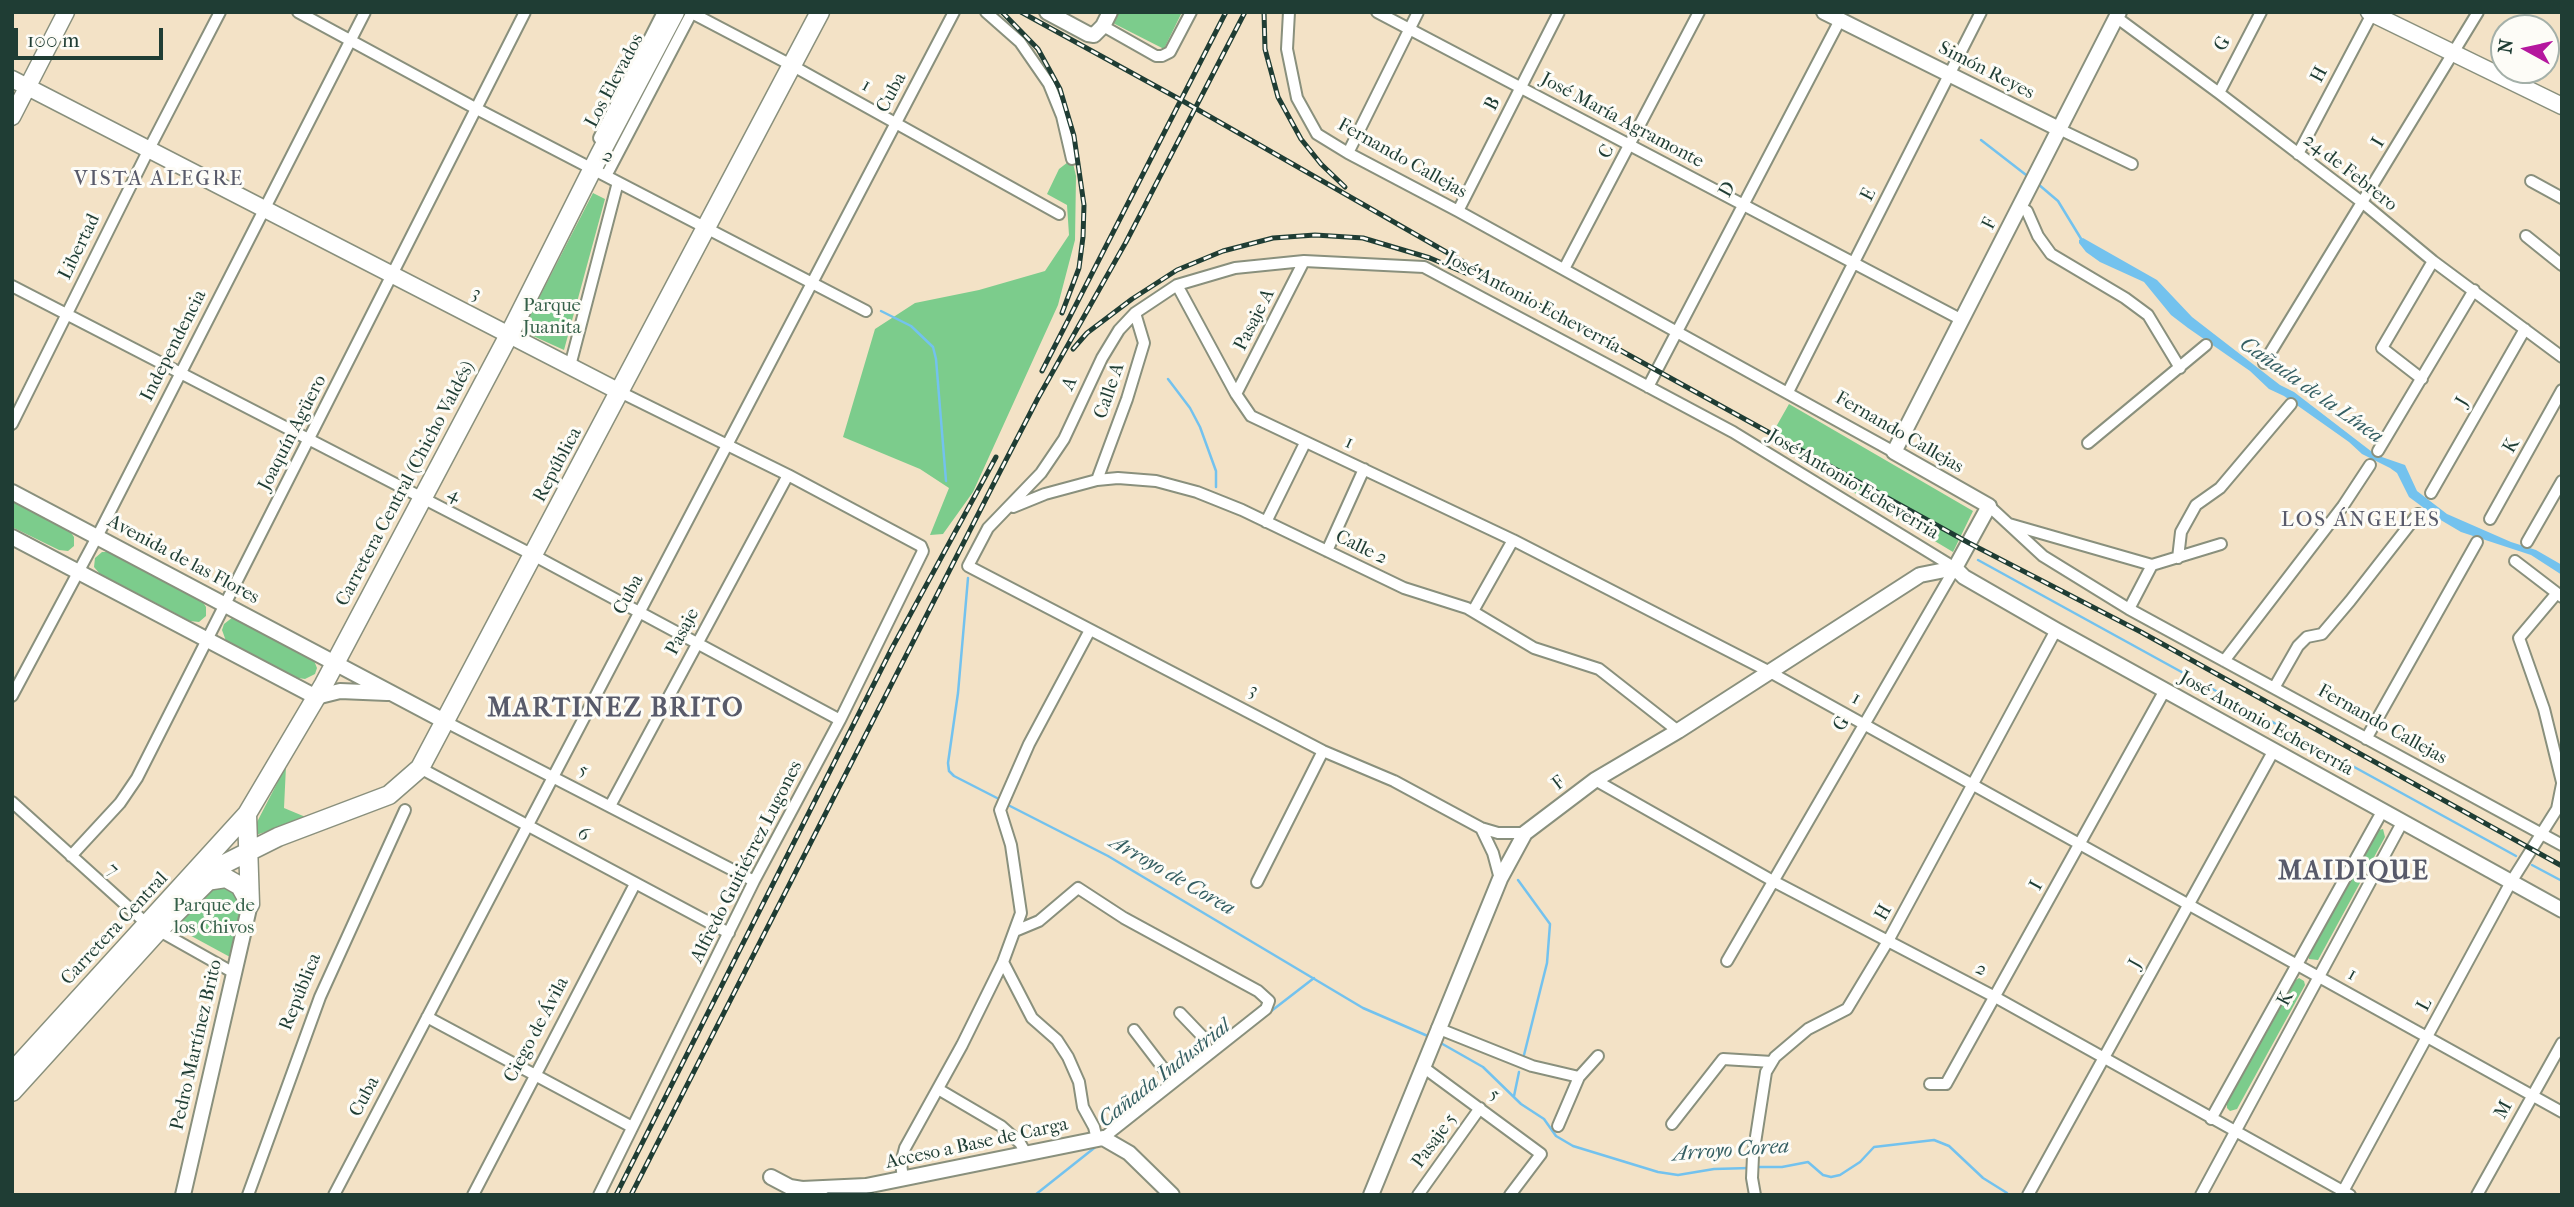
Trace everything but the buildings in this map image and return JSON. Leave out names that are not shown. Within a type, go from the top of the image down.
[{"type":"main road","points":[[12,117],[66,12]]},
{"type":"main road","name":"Los Elevados","points":[[596,166],[675,12]]},
{"type":"main road","name":"República","points":[[249,849],[389,795],[420,768],[820,12]]},
{"type":"main road","points":[[2372,13],[2562,106]]},
{"type":"main road","name":"3","points":[[12,79],[620,392]]},
{"type":"main road","name":"Carretera Central (Chicho Valdés)","points":[[247,814],[335,663],[596,166]]},
{"type":"main road","points":[[247,814],[250,904]]},
{"type":"main road","name":"Carretera Central","points":[[12,1092],[247,814]]},
{"type":"main road","points":[[250,904],[265,852],[271,841]]},
{"type":"main road","name":"Carretera Central","points":[[12,1072],[153,927],[226,863],[249,849]]},
{"type":"main road","points":[[206,881],[226,878],[240,886],[250,904]]},
{"type":"street","name":"Libertad","points":[[12,424],[220,12]]},
{"type":"street","name":"2","points":[[298,12],[475,108],[596,166],[618,182],[811,285],[866,311]]},
{"type":"street","name":"Independencia","points":[[12,696],[97,537],[365,12]]},
{"type":"street","name":"Joaquín Agüero","points":[[71,856],[120,803],[137,778],[525,12]]},
{"type":"street","points":[[596,166],[663,12]]},
{"type":"street","points":[[596,166],[691,12]]},
{"type":"street","name":"1","points":[[691,12],[1059,214]]},
{"type":"street","name":"Cuba","points":[[334,1195],[954,12]]},
{"type":"street","points":[[986,12],[1009,30],[1042,71],[1062,116],[1072,159]]},
{"type":"street","points":[[1047,12],[1094,35],[1110,12]]},
{"type":"street","points":[[1102,26],[1156,56],[1162,56],[1170,52],[1191,12]]},
{"type":"street","name":"Fernando Callejas","points":[[1289,12],[1287,49],[1297,99],[1317,134],[1788,392],[1989,506],[2043,556],[2129,609],[2562,845]]},
{"type":"street","name":"José María Agramonte","points":[[1377,12],[1962,320]]},
{"type":"street","points":[[1348,153],[1418,12]]},
{"type":"street","name":"B","points":[[1458,211],[1559,12]]},
{"type":"street","name":"C","points":[[1564,269],[1699,12]]},
{"type":"street","name":"Simón Reyes","points":[[1824,12],[1842,16],[1950,74],[2132,163]]},
{"type":"street","name":"E","points":[[1788,392],[1981,12]]},
{"type":"street","name":"G","points":[[2219,93],[2261,12]]},
{"type":"street","name":"I","points":[[2264,363],[2478,12]]},
{"type":"street","name":"H","points":[[2298,154],[2372,13]]},
{"type":"street","name":"24 de Febrero","points":[[2117,15],[2363,203],[2432,261],[2562,357]]},
{"type":"street","name":"F","points":[[1894,452],[2117,15]]},
{"type":"street","name":"D","points":[[1648,387],[1842,16]]},
{"type":"street","points":[[2531,181],[2562,198]]},
{"type":"street","points":[[570,366],[618,182]]},
{"type":"street","points":[[2022,202],[2038,236],[2051,254],[2125,298],[2148,315],[2180,368]]},
{"type":"street","points":[[2526,236],[2562,265]]},
{"type":"street","name":"José Antonio Echeverría","points":[[1177,285],[1235,268],[1304,261],[1424,267],[1732,432]]},
{"type":"street","name":"Pasaje A","points":[[1237,394],[1304,261]]},
{"type":"street","points":[[2422,379],[2382,348],[2432,261]]},
{"type":"street","name":"1","points":[[1177,285],[1251,416],[1513,540],[1768,671],[2562,1112]]},
{"type":"street","name":"A","points":[[968,566],[988,528],[1041,473],[1064,439],[1102,358],[1119,330],[1135,313],[1177,285]]},
{"type":"street","name":"4","points":[[12,286],[533,555],[840,720]]},
{"type":"street","points":[[2378,451],[2474,290]]},
{"type":"street","name":"Calle A","points":[[1097,480],[1144,343],[1135,313]]},
{"type":"street","name":"J","points":[[2431,492],[2525,329]]},
{"type":"street","points":[[2088,443],[2206,345]]},
{"type":"street","name":"K","points":[[2490,519],[2562,390]]},
{"type":"street","name":"3","points":[[620,392],[788,475],[921,546]]},
{"type":"street","points":[[2178,558],[2181,532],[2196,505],[2220,488],[2291,404]]},
{"type":"street","name":"José Antonio Echeverria","points":[[1732,432],[1955,568]]},
{"type":"street","points":[[1266,522],[1305,443]]},
{"type":"street","points":[[2224,661],[2343,506],[2370,465]]},
{"type":"street","points":[[1327,551],[1364,470]]},
{"type":"street","name":"Pasaje","points":[[610,806],[788,475]]},
{"type":"street","name":"Calle 2","points":[[1007,509],[1045,494],[1097,480],[1118,478],[1156,481],[1230,504],[1404,587],[1473,611],[1534,648],[1599,669],[1678,731]]},
{"type":"street","points":[[2527,542],[2562,481]]},
{"type":"street","name":"Avenida de las Flores","points":[[12,492],[335,663]]},
{"type":"street","name":"G","points":[[1727,961],[1989,506]]},
{"type":"street","points":[[2274,688],[2298,646],[2306,637],[2322,634],[2418,514]]},
{"type":"street","points":[[2006,523],[2152,565],[2221,544]]},
{"type":"street","points":[[12,537],[316,697]]},
{"type":"street","points":[[1473,611],[1513,540]]},
{"type":"street","points":[[2366,739],[2477,542]]},
{"type":"street","name":"Alfredo Guitiérrez Lugones","points":[[599,1195],[754,881],[840,720],[918,565],[923,551],[921,546]]},
{"type":"street","points":[[2515,561],[2559,595],[2519,638],[2544,709],[2562,783]]},
{"type":"street","points":[[2129,609],[2152,565]]},
{"type":"street","name":"3","points":[[968,566],[1323,751],[1394,781],[1481,828],[1498,833],[1525,833]]},
{"type":"street","name":"F","points":[[1371,1195],[1500,879],[1525,833],[1595,780],[1678,731],[1920,575],[1955,568]]},
{"type":"street","name":"José Antonio Echeverría","points":[[1955,568],[1964,577],[2056,630],[2562,910]]},
{"type":"street","points":[[903,1179],[901,1163],[905,1148],[939,1090],[1003,962],[1021,913],[1011,845],[1000,810],[1029,744],[1090,630]]},
{"type":"street","name":"H","points":[[1755,1195],[1752,1178],[1753,1156],[1766,1072],[1772,1062],[1808,1029],[1847,1009],[1974,786],[2056,630]]},
{"type":"street","name":"5","points":[[335,663],[754,881]]},
{"type":"street","name":"I","points":[[1930,1084],[1946,1084],[2165,690]]},
{"type":"street","name":"5","points":[[316,697],[340,691],[394,694]]},
{"type":"street","name":"J","points":[[2028,1195],[2274,750]]},
{"type":"street","points":[[1257,882],[1323,751]]},
{"type":"street","name":"6","points":[[420,768],[729,933]]},
{"type":"street","name":"2","points":[[1595,780],[1773,881],[1995,997],[2345,1194]]},
{"type":"street","name":"L","points":[[2345,1194],[2511,882],[2557,809],[2562,783]]},
{"type":"street","name":"7","points":[[12,802],[153,927],[234,973]]},
{"type":"street","name":"República","points":[[248,1195],[320,998],[405,810]]},
{"type":"street","name":"K","points":[[2211,1119],[2383,810]]},
{"type":"street","name":"K","points":[[2202,1195],[2403,821]]},
{"type":"street","points":[[1481,828],[1493,853],[1500,879]]},
{"type":"street","name":"Ciego de Ávila","points":[[473,1195],[635,884]]},
{"type":"street","points":[[1015,931],[1039,921],[1078,888],[1124,918],[1258,991],[1269,1001],[1266,1009],[1100,1138]]},
{"type":"street","name":"Pedro Martínez Brito","points":[[183,1195],[250,904]]},
{"type":"street","points":[[1003,962],[1032,1018],[1057,1040],[1068,1057],[1079,1082],[1083,1107],[1100,1138],[1129,1153],[1172,1195]]},
{"type":"street","points":[[1180,1013],[1203,1037],[1207,1054]]},
{"type":"street","points":[[427,1017],[632,1127]]},
{"type":"street","points":[[1437,1028],[1532,1066],[1580,1077]]},
{"type":"street","points":[[1134,1030],[1173,1082]]},
{"type":"street","name":"M","points":[[2477,1195],[2562,1043]]},
{"type":"street","points":[[1558,1126],[1580,1077],[1598,1056]]},
{"type":"street","points":[[1672,1124],[1723,1059],[1772,1062]]},
{"type":"street","name":"5","points":[[1423,1067],[1541,1154],[1510,1195]]},
{"type":"street","points":[[939,1090],[1001,1126],[1020,1143],[1027,1155]]},
{"type":"street","name":"Pasaje 5","points":[[1418,1195],[1480,1108]]},
{"type":"street","name":"Acceso a Base de Carga","points":[[771,1177],[790,1187],[802,1189],[866,1185],[1027,1155],[1100,1138]]},
{"type":"green space","points":[[1113,12],[1182,12],[1164,49],[1109,21]]},
{"type":"green space","points":[[1072,159],[1076,176],[1075,240],[1058,305],[973,492],[943,534],[930,535],[949,488],[920,469],[843,437],[875,329],[915,303],[979,290],[1045,271],[1069,235],[1067,205],[1047,194],[1059,169]]},
{"type":"green space","name":"Parque Juanita","points":[[593,193],[605,199],[564,350],[522,331]]},
{"type":"green space","points":[[1789,404],[1973,511],[1953,552],[1768,441]]},
{"type":"green space","points":[[12,500],[70,531],[74,537],[74,546],[68,551],[59,550],[12,527]]},
{"type":"green space","points":[[102,552],[111,552],[201,599],[206,607],[206,616],[199,622],[190,621],[100,574],[94,567],[95,558]]},
{"type":"green space","points":[[233,617],[313,658],[317,668],[315,674],[305,679],[298,678],[226,641],[222,630],[224,624]]},
{"type":"green space","points":[[286,766],[284,808],[308,818],[256,835],[257,822]]},
{"type":"green space","points":[[2383,829],[2385,837],[2318,960],[2309,959],[2375,834]]},
{"type":"green space","name":"Parque de los Chivos","points":[[227,883],[241,898],[242,911],[230,957],[171,925],[209,888]]},
{"type":"green space","points":[[2299,978],[2305,985],[2237,1109],[2230,1111],[2227,1103]]},
{"type":"water","points":[[2083,238],[2157,280],[2192,317],[2376,455],[2405,465],[2417,491],[2447,514],[2536,550],[2562,565],[2562,575],[2531,555],[2461,532],[2439,519],[2409,497],[2397,473],[2362,454],[2284,396],[2269,389],[2250,371],[2171,315],[2144,282],[2100,262],[2086,252],[2079,243]]},
{"type":"waterway","points":[[1981,140],[2030,178]]},
{"type":"waterway","points":[[2038,184],[2058,201],[2083,242]]},
{"type":"waterway","name":"Arroyo de Corea","points":[[881,311],[911,326],[933,347],[946,481]]},
{"type":"waterway","points":[[1168,379],[1190,408],[1200,427],[1216,471],[1216,487]]},
{"type":"waterway","points":[[1978,560],[2516,856]]},
{"type":"waterway","name":"Arroyo de Corea","points":[[968,578],[949,771],[997,798]]},
{"type":"waterway","name":"Arroyo de Corea","points":[[1010,806],[1108,856],[1363,1008],[1430,1037]]},
{"type":"waterway","points":[[2532,865],[2562,881]]},
{"type":"waterway","points":[[1518,880],[1550,924],[1547,963],[1524,1055]]},
{"type":"waterway","name":"Cañada Industrial","points":[[1270,1012],[1314,978]]},
{"type":"waterway","name":"Arroyo Corea","points":[[1439,1042],[1483,1067],[1521,1104],[1544,1119],[1556,1136],[1573,1146],[1658,1172],[1678,1175],[1714,1169],[1750,1168]]},
{"type":"waterway","points":[[1514,1096],[1519,1072]]},
{"type":"waterway","name":"Arroyo Corea","points":[[1757,1167],[1782,1167],[1808,1162],[1823,1175],[1831,1177],[1840,1175],[1860,1162],[1874,1147],[1934,1140],[1949,1146],[1983,1178],[2007,1193]]},
{"type":"waterway","name":"Cañada Industrial","points":[[1035,1195],[1098,1145]]},
{"type":"railway","points":[[1002,12],[1038,49],[1060,89],[1074,136],[1084,205],[1083,237],[1079,268],[1062,313]]},
{"type":"railway","points":[[1021,12],[1181,100],[1551,312],[1969,543],[2141,632],[2562,866]]},
{"type":"railway","points":[[1042,371],[1226,12]]},
{"type":"railway","points":[[631,1195],[1038,398],[1126,242],[1245,12]]},
{"type":"railway","points":[[1264,12],[1265,49],[1278,97],[1301,139],[1321,164],[1345,187]]},
{"type":"railway","points":[[1073,349],[1087,333],[1177,270],[1223,251],[1273,238],[1315,235],[1363,238],[1430,258],[1468,274]]},
{"type":"railway","points":[[616,1195],[892,648],[996,457]]},
{"type":"railway","points":[[828,1195],[873,1195]]},
{"type":"district","name":"VISTA ALEGRE","points":[[159,180]]},
{"type":"district","name":"LOS ÁNGELES","points":[[2361,521]]},
{"type":"district","name":"MARTINEZ BRITO","points":[[616,710]]},
{"type":"district","name":"MAIDIQUE","points":[[2354,873]]},
{"type":"water label","name":"Cañada de la Línea","points":[[2311,391]]}]
